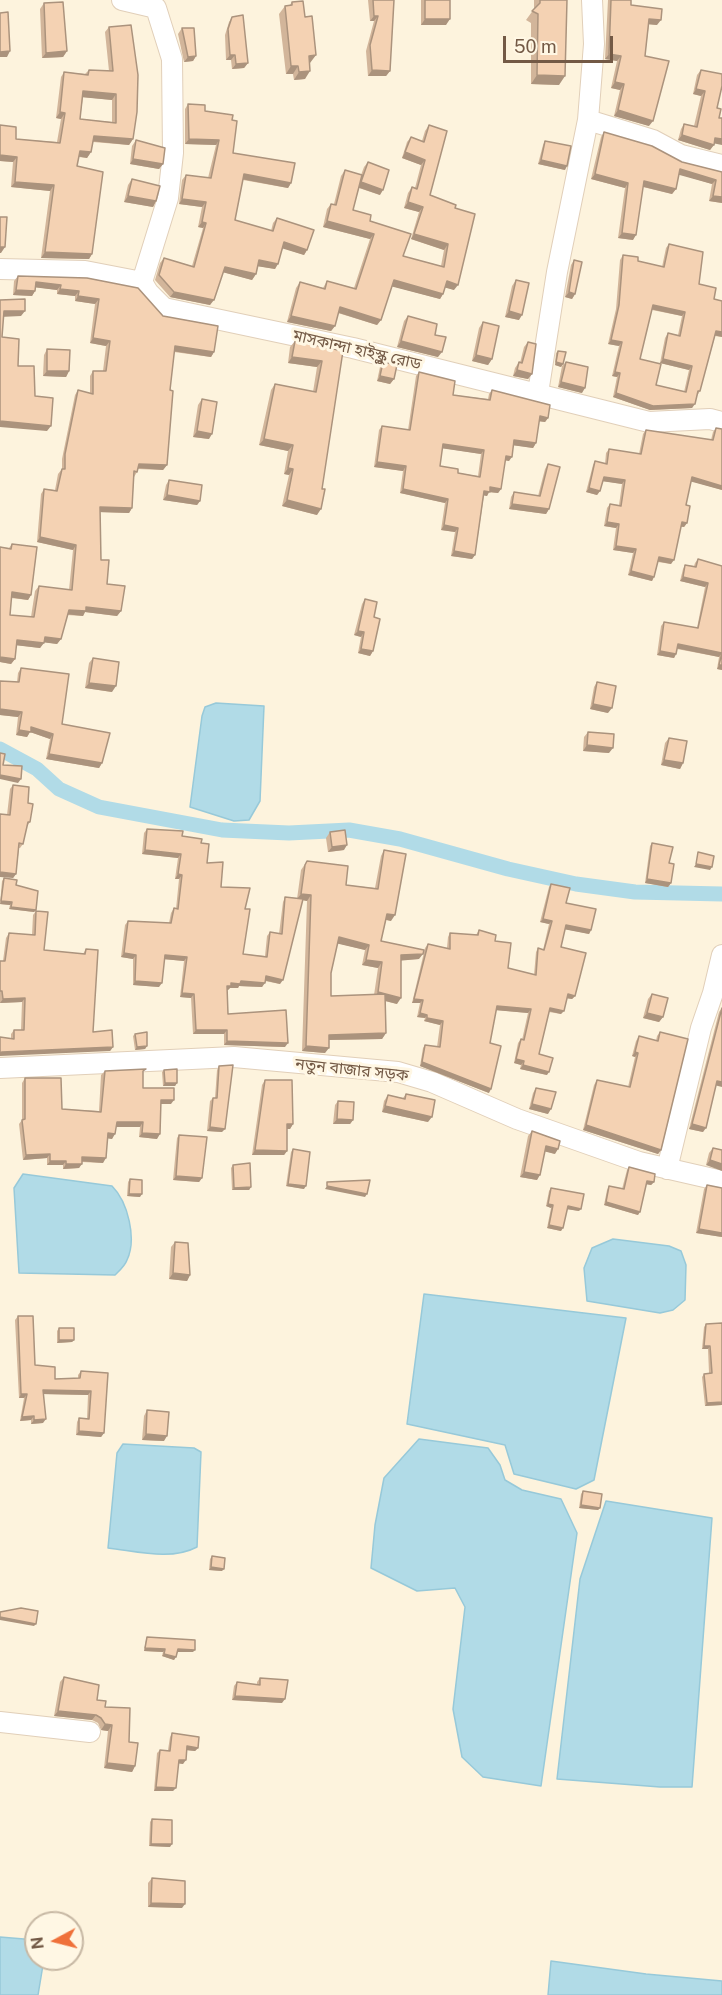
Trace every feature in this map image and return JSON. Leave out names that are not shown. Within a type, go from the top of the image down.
[{"type":"street","points":[[0,269],[85,271],[142,282],[168,198],[173,153],[172,59],[156,8],[122,0]]},
{"type":"street","points":[[538,393],[559,261],[588,120],[594,44],[592,0]]},
{"type":"street","points":[[588,120],[653,140],[681,155],[722,165]]},
{"type":"street","name":"মাসকান্দা হাইস্কুল রোড","points":[[142,282],[148,292],[164,308],[353,348],[650,422],[710,419],[722,422]]},
{"type":"street","points":[[667,1169],[701,1028],[713,993],[722,955]]},
{"type":"street","name":"নতুন বাজার সড়ক","points":[[0,1068],[234,1057],[398,1072],[432,1082],[517,1119],[639,1162],[722,1181]]},
{"type":"street","points":[[0,1722],[90,1732]]},
{"type":"water","points":[[216,703],[264,706],[260,801],[249,820],[234,821],[190,807],[202,716],[205,707]]},
{"type":"water","points":[[23,1174],[112,1186],[122,1201],[131,1232],[127,1260],[115,1275],[19,1273],[14,1188]]},
{"type":"water","points":[[613,1239],[669,1246],[681,1251],[686,1265],[685,1300],[673,1310],[660,1313],[587,1301],[584,1268],[592,1248]]},
{"type":"water","points":[[424,1294],[626,1318],[594,1480],[576,1489],[514,1474],[505,1445],[407,1424]]},
{"type":"water","points":[[419,1439],[488,1448],[500,1465],[505,1480],[522,1490],[561,1499],[577,1533],[541,1786],[483,1777],[462,1757],[453,1709],[465,1607],[455,1588],[417,1591],[371,1568],[375,1525],[384,1478]]},
{"type":"water","points":[[123,1444],[194,1448],[201,1452],[197,1547],[165,1554],[108,1548],[117,1453]]},
{"type":"water","points":[[606,1501],[712,1518],[692,1787],[660,1787],[557,1779],[580,1579]]},
{"type":"water","points":[[0,1937],[24,1939],[24,1971],[42,1971],[38,1995],[0,1995]]},
{"type":"water","points":[[551,1961],[646,1974],[722,1981],[722,1995],[548,1995]]},
{"type":"building","points":[[373,0],[394,0],[390,71],[372,70],[370,45],[378,16],[374,16]]},
{"type":"building","points":[[425,0],[450,0],[450,19],[425,19]]},
{"type":"building","points":[[540,0],[567,0],[565,76],[537,75],[538,14],[532,11]]},
{"type":"building","points":[[611,0],[631,0],[631,5],[662,9],[661,20],[649,19],[645,56],[669,61],[653,121],[618,110],[624,84],[615,82],[621,56],[609,54]]},
{"type":"building","points":[[303,1],[305,17],[312,16],[316,55],[309,56],[310,71],[299,72],[298,66],[291,66],[285,6],[292,5],[292,2]]},
{"type":"building","points":[[63,2],[67,51],[46,53],[44,3]]},
{"type":"building","points":[[8,12],[10,51],[0,52],[0,13]]},
{"type":"building","points":[[243,15],[248,63],[236,64],[235,55],[230,55],[228,29],[232,17]]},
{"type":"building","points":[[131,25],[138,75],[137,112],[133,139],[94,136],[91,152],[80,151],[77,166],[103,172],[92,254],[45,252],[54,185],[15,182],[17,157],[0,155],[0,125],[16,127],[16,139],[60,143],[65,113],[60,112],[64,72],[88,75],[89,70],[113,71],[109,27]],"holes":[[[83,91],[116,94],[116,123],[80,119]]]},
{"type":"building","points":[[182,28],[194,28],[196,56],[188,57]]},
{"type":"building","points":[[701,70],[722,74],[717,108],[721,109],[719,118],[722,118],[722,139],[715,138],[714,145],[682,135],[684,124],[697,127],[705,91],[696,89]]},
{"type":"building","points":[[188,104],[205,105],[205,111],[233,115],[232,120],[237,121],[233,153],[295,163],[291,183],[244,174],[235,220],[273,231],[277,218],[314,230],[307,250],[284,242],[278,264],[259,260],[256,274],[225,267],[214,300],[174,292],[159,275],[164,258],[194,267],[206,223],[202,222],[206,202],[182,199],[186,175],[211,178],[219,140],[189,139]]},
{"type":"building","points":[[429,125],[447,131],[430,195],[456,205],[455,208],[475,214],[458,285],[447,281],[443,294],[394,280],[381,320],[340,307],[335,326],[291,316],[300,282],[325,289],[327,281],[356,289],[374,234],[327,221],[331,204],[336,205],[345,170],[362,175],[353,210],[371,215],[370,221],[411,234],[403,256],[444,267],[448,244],[414,234],[423,207],[408,202],[412,187],[417,189],[425,160],[405,152],[411,137],[424,142]]},
{"type":"building","points":[[604,132],[652,146],[682,162],[722,172],[722,197],[713,196],[716,180],[680,169],[676,189],[644,181],[636,235],[622,233],[628,183],[595,174]]},
{"type":"building","points":[[136,140],[165,148],[163,164],[133,159]]},
{"type":"building","points":[[545,141],[571,146],[567,166],[541,160]]},
{"type":"building","points":[[368,162],[389,170],[383,190],[361,182]]},
{"type":"building","points":[[132,179],[160,186],[156,201],[128,196]]},
{"type":"building","points":[[0,217],[7,217],[5,247],[0,247]]},
{"type":"building","points":[[669,244],[703,252],[699,284],[716,288],[714,299],[722,301],[722,332],[716,331],[695,404],[653,406],[616,393],[620,373],[615,372],[622,342],[611,340],[619,305],[623,255],[638,257],[638,261],[664,267]],"holes":[[[653,305],[685,312],[680,336],[668,333],[663,359],[692,366],[686,392],[656,385],[661,364],[640,359]]]},
{"type":"building","points":[[574,260],[582,262],[575,294],[569,292]]},
{"type":"building","points":[[18,276],[87,278],[138,288],[163,316],[218,326],[214,352],[175,346],[170,390],[173,391],[167,465],[139,464],[137,472],[134,471],[132,508],[100,507],[101,560],[109,560],[107,584],[125,586],[121,611],[86,607],[86,611],[69,610],[61,639],[45,637],[44,643],[17,640],[15,659],[0,657],[0,547],[11,549],[12,544],[37,547],[31,595],[12,592],[10,615],[34,617],[39,586],[72,590],[76,545],[40,537],[44,489],[57,491],[62,469],[65,469],[65,454],[78,390],[93,394],[93,371],[106,371],[110,341],[93,338],[99,299],[78,296],[79,291],[60,289],[61,285],[36,282],[35,291],[16,290]]},
{"type":"building","points":[[516,280],[529,283],[522,315],[509,311]]},
{"type":"building","points":[[25,299],[25,311],[4,311],[2,337],[19,339],[18,366],[34,366],[35,396],[53,398],[51,426],[0,421],[0,300]]},
{"type":"building","points":[[408,316],[437,324],[435,335],[446,337],[442,352],[401,341]]},
{"type":"building","points":[[483,322],[499,326],[492,359],[476,355]]},
{"type":"building","points":[[295,341],[343,351],[321,509],[287,500],[293,469],[288,468],[293,445],[264,439],[275,384],[316,392],[322,361],[292,357]]},
{"type":"building","points":[[528,342],[536,344],[532,374],[517,370],[519,362],[522,363]]},
{"type":"building","points":[[47,349],[70,350],[69,371],[47,371]]},
{"type":"building","points":[[558,351],[566,352],[563,364],[556,362]]},
{"type":"building","points":[[383,362],[397,365],[394,379],[380,376]]},
{"type":"building","points":[[566,362],[588,367],[585,388],[561,382]]},
{"type":"building","points":[[419,372],[455,381],[453,395],[490,400],[492,390],[550,405],[548,418],[540,416],[536,443],[514,440],[512,457],[506,456],[501,489],[490,487],[490,492],[484,491],[475,555],[454,551],[458,528],[444,525],[448,499],[403,489],[406,466],[377,462],[382,426],[410,430]],"holes":[[[443,444],[484,450],[480,477],[458,473],[458,469],[440,466]]]},
{"type":"building","points":[[202,399],[217,402],[212,434],[197,431]]},
{"type":"building","points":[[716,428],[722,429],[722,486],[692,477],[686,505],[690,506],[687,523],[682,522],[674,560],[659,557],[654,577],[631,571],[636,549],[616,546],[619,524],[607,522],[610,504],[621,506],[625,480],[604,477],[600,491],[589,488],[595,461],[607,464],[609,449],[641,454],[646,430],[713,440]]},
{"type":"building","points":[[548,464],[560,467],[549,509],[512,504],[514,492],[540,496]]},
{"type":"building","points":[[169,480],[202,485],[200,501],[167,495]]},
{"type":"building","points":[[698,559],[722,566],[722,653],[678,644],[676,654],[660,651],[664,622],[698,628],[708,583],[683,577],[685,565],[696,567]]},
{"type":"building","points":[[365,599],[377,602],[374,617],[380,619],[373,651],[361,649],[364,632],[358,631]]},
{"type":"building","points":[[93,658],[119,662],[116,686],[89,683]]},
{"type":"building","points":[[21,668],[69,674],[62,724],[110,733],[102,763],[49,754],[53,734],[31,727],[31,732],[19,730],[22,712],[0,709],[0,681],[19,682]]},
{"type":"building","points":[[597,682],[616,686],[612,708],[593,704]]},
{"type":"building","points":[[588,732],[614,734],[613,748],[587,745]]},
{"type":"building","points":[[669,738],[687,741],[683,763],[664,760]]},
{"type":"building","points":[[0,753],[5,754],[3,765],[22,766],[21,779],[0,775]]},
{"type":"building","points":[[13,785],[29,787],[28,803],[33,804],[23,844],[19,843],[16,874],[0,872],[0,814],[10,815]]},
{"type":"building","points":[[147,829],[183,831],[182,836],[202,839],[201,843],[209,844],[207,863],[223,862],[221,887],[250,888],[245,909],[250,909],[243,954],[267,957],[270,932],[282,934],[285,897],[303,899],[283,980],[266,976],[265,983],[241,981],[240,984],[231,983],[231,986],[227,986],[228,1014],[286,1010],[288,1043],[227,1041],[227,1030],[196,1030],[194,994],[182,993],[187,957],[165,955],[162,983],[135,981],[136,955],[124,953],[128,921],[171,923],[174,908],[178,909],[182,875],[178,874],[181,854],[145,850]]},
{"type":"building","points":[[345,830],[347,845],[332,847],[330,832]]},
{"type":"building","points":[[652,843],[673,847],[669,863],[674,864],[671,883],[647,879]]},
{"type":"building","points":[[384,850],[406,854],[395,915],[387,914],[381,941],[424,950],[423,954],[401,955],[401,998],[378,992],[382,962],[366,960],[369,945],[339,937],[331,973],[331,996],[385,994],[386,1033],[329,1035],[329,1048],[306,1046],[311,895],[301,894],[305,865],[307,861],[348,866],[346,885],[378,889]]},
{"type":"building","points":[[698,852],[714,856],[712,867],[696,864]]},
{"type":"building","points":[[4,878],[17,880],[16,885],[38,891],[36,910],[11,907],[12,902],[1,901]]},
{"type":"building","points":[[551,884],[570,888],[566,903],[596,909],[591,930],[566,925],[561,947],[586,953],[575,996],[568,994],[564,1011],[550,1008],[539,1054],[553,1058],[549,1072],[523,1065],[524,1061],[516,1059],[521,1039],[524,1040],[531,1009],[497,1006],[490,1043],[501,1046],[491,1089],[422,1062],[425,1045],[440,1047],[443,1021],[427,1018],[427,1015],[420,1013],[423,1000],[414,999],[428,944],[450,949],[450,933],[478,935],[479,930],[496,935],[495,941],[511,943],[508,968],[536,975],[538,948],[544,950],[552,921],[543,919]]},
{"type":"building","points":[[36,911],[48,912],[44,950],[85,954],[86,949],[98,950],[93,1032],[112,1030],[113,1047],[0,1053],[0,1037],[14,1039],[14,1030],[24,1030],[25,998],[3,999],[2,991],[0,991],[0,961],[5,961],[9,933],[35,935]]},
{"type":"building","points":[[652,994],[668,998],[663,1017],[647,1013]]},
{"type":"building","points":[[722,1008],[722,1082],[717,1081],[706,1128],[692,1124]]},
{"type":"building","points":[[147,1032],[147,1046],[137,1047],[135,1034]]},
{"type":"building","points":[[660,1032],[688,1039],[661,1150],[586,1125],[597,1080],[630,1087],[638,1053],[635,1052],[639,1036],[658,1041]]},
{"type":"building","points":[[233,1065],[225,1129],[210,1127],[213,1098],[217,1098],[219,1066]]},
{"type":"building","points":[[146,1069],[143,1071],[143,1088],[174,1088],[174,1100],[161,1100],[160,1134],[142,1133],[143,1122],[117,1122],[115,1134],[108,1133],[106,1158],[82,1157],[82,1164],[66,1164],[66,1161],[50,1161],[50,1154],[26,1155],[22,1120],[25,1119],[25,1078],[61,1078],[62,1109],[101,1112],[105,1071]]},
{"type":"building","points":[[177,1069],[177,1083],[165,1083],[164,1070]]},
{"type":"building","points":[[265,1080],[292,1080],[293,1124],[287,1124],[287,1151],[255,1150]]},
{"type":"building","points":[[536,1088],[556,1092],[551,1109],[532,1104]]},
{"type":"building","points":[[406,1094],[435,1100],[432,1117],[385,1106],[388,1095],[405,1099]]},
{"type":"building","points":[[338,1101],[354,1102],[353,1120],[337,1119]]},
{"type":"building","points":[[532,1131],[560,1141],[558,1149],[546,1146],[540,1175],[524,1172]]},
{"type":"building","points":[[179,1135],[207,1137],[202,1178],[176,1176]]},
{"type":"building","points":[[713,1148],[722,1150],[722,1164],[710,1160]]},
{"type":"building","points":[[293,1149],[310,1152],[306,1186],[288,1184]]},
{"type":"building","points":[[250,1163],[251,1187],[234,1188],[233,1165]]},
{"type":"building","points":[[629,1167],[655,1174],[654,1182],[647,1181],[640,1212],[606,1202],[609,1186],[624,1189]]},
{"type":"building","points":[[130,1179],[142,1180],[142,1194],[129,1194]]},
{"type":"building","points":[[370,1180],[367,1194],[327,1186],[327,1182]]},
{"type":"building","points":[[707,1185],[722,1188],[722,1233],[699,1229]]},
{"type":"building","points":[[551,1188],[584,1194],[581,1209],[568,1206],[563,1228],[549,1225],[553,1205],[548,1204]]},
{"type":"building","points":[[175,1242],[188,1243],[190,1275],[173,1273]]},
{"type":"building","points":[[18,1316],[33,1316],[35,1365],[55,1367],[55,1379],[80,1378],[81,1371],[108,1373],[104,1433],[79,1431],[79,1418],[89,1419],[91,1391],[43,1390],[46,1419],[34,1420],[34,1416],[22,1417],[27,1394],[21,1394]]},
{"type":"building","points":[[722,1323],[722,1402],[707,1403],[704,1374],[712,1373],[710,1346],[704,1346],[706,1324]]},
{"type":"building","points":[[59,1328],[74,1328],[74,1340],[59,1340]]},
{"type":"building","points":[[147,1410],[169,1412],[167,1436],[146,1434]]},
{"type":"building","points":[[583,1491],[602,1494],[600,1508],[581,1505]]},
{"type":"building","points":[[212,1556],[225,1558],[224,1569],[211,1567]]},
{"type":"building","points":[[21,1608],[38,1611],[36,1624],[0,1617],[0,1612]]},
{"type":"building","points":[[147,1637],[195,1640],[195,1650],[178,1649],[176,1657],[164,1654],[165,1649],[145,1648]]},
{"type":"building","points":[[64,1677],[99,1685],[97,1700],[106,1701],[105,1707],[130,1708],[129,1742],[138,1743],[135,1766],[107,1763],[112,1725],[105,1724],[96,1715],[58,1711]]},
{"type":"building","points":[[260,1678],[288,1680],[285,1699],[235,1696],[237,1682],[260,1685]]},
{"type":"building","points":[[172,1733],[199,1737],[198,1748],[187,1746],[186,1760],[179,1760],[176,1788],[156,1787],[160,1750],[170,1751]]},
{"type":"building","points":[[152,1819],[172,1820],[172,1844],[151,1844]]},
{"type":"building","points":[[152,1878],[185,1881],[185,1904],[151,1903]]},
{"type":"waterway","points":[[0,749],[37,769],[59,789],[99,807],[222,830],[289,833],[349,830],[400,839],[508,869],[576,884],[635,892],[722,894]]}]
